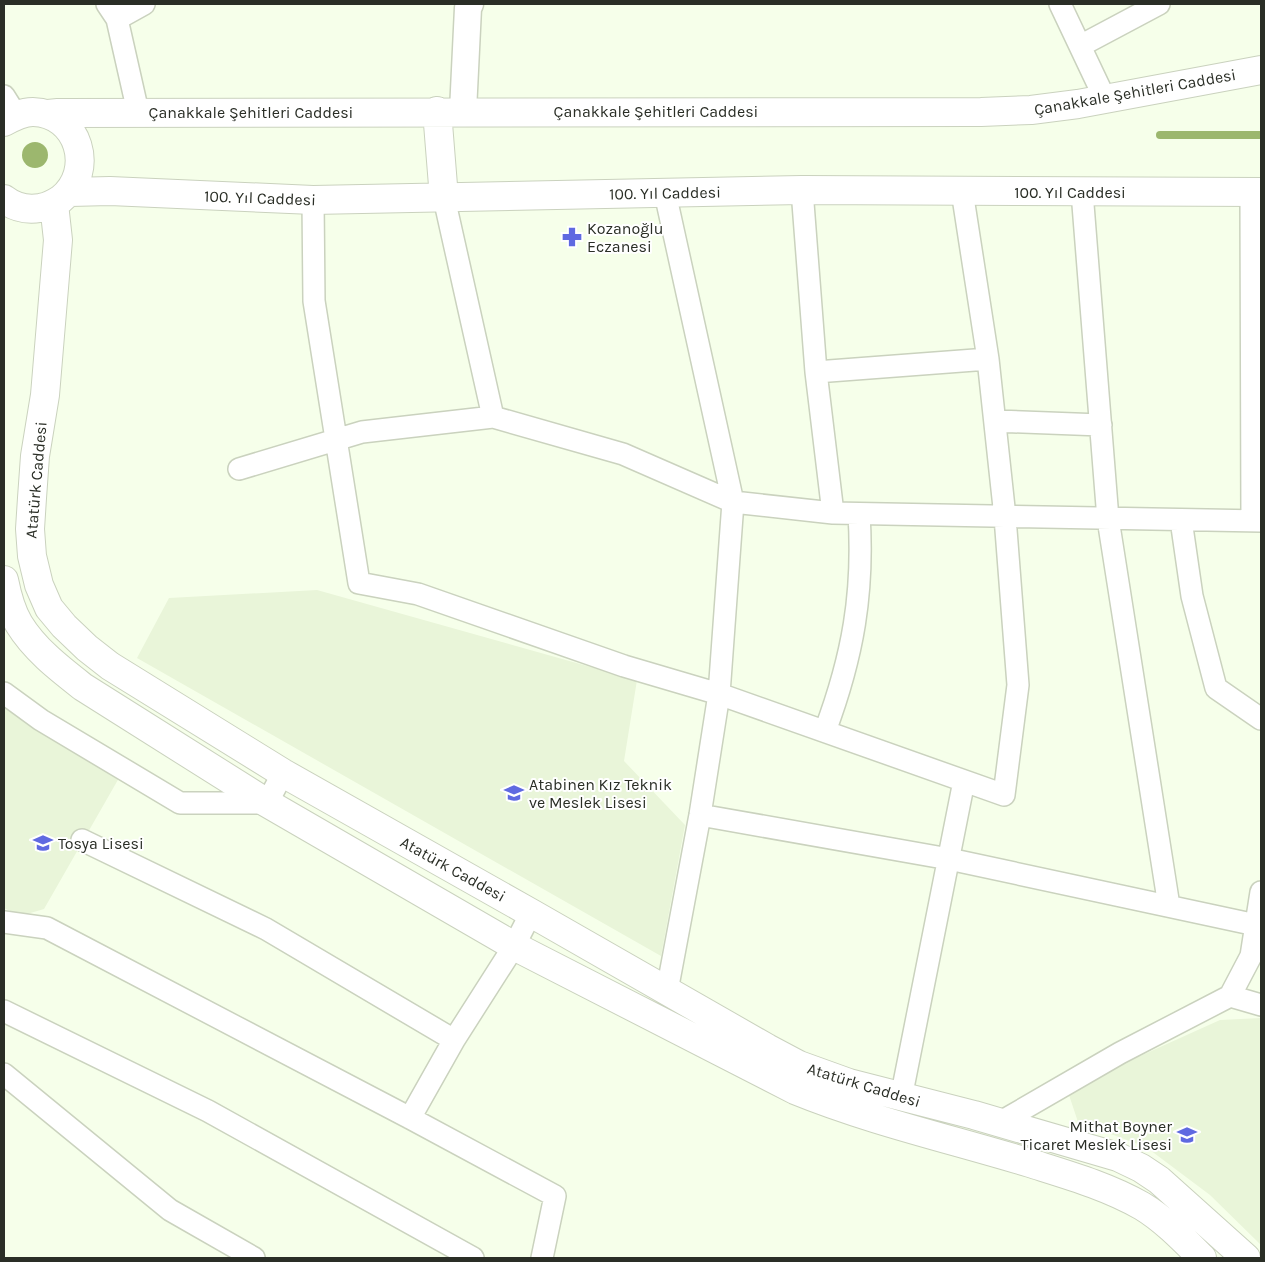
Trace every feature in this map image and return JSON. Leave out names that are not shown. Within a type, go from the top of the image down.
[{"type":"main road","name":"Çanakkale Şehitleri Caddesi","points":[[8,111],[48,114],[437,111],[981,112],[1031,110],[1105,99],[1261,70]]},
{"type":"main road","points":[[437,111],[444,198]]},
{"type":"main road","points":[[48,114],[64,124],[76,139],[81,157],[79,175],[62,198]]},
{"type":"main road","name":"100. Yıl Caddesi","points":[[5,206],[30,209],[42,208],[62,198],[110,190],[313,200],[802,190],[1256,192]]},
{"type":"main road","name":"Atatürk Caddesi","points":[[62,198],[45,395],[35,456],[30,529],[32,556],[39,584],[49,608],[64,626],[87,648],[110,666],[283,773],[759,1044],[799,1064],[849,1083],[1118,1157],[1159,1180],[1246,1258]]},
{"type":"main road","name":"Atatürk Caddesi","points":[[4,580],[8,600],[19,624],[56,666],[84,687],[267,803],[514,946],[779,1082],[820,1100],[1069,1175],[1117,1193],[1144,1208],[1173,1230],[1202,1258]]},
{"type":"street","points":[[138,112],[112,11],[144,4]]},
{"type":"street","points":[[463,111],[468,8],[470,4]]},
{"type":"street","points":[[1060,4],[1105,99]]},
{"type":"street","points":[[1080,46],[1159,4]]},
{"type":"street","points":[[802,190],[816,372],[833,513]]},
{"type":"street","points":[[313,200],[314,301],[359,583],[418,594],[624,666],[719,694],[1004,795],[1018,685],[1005,517],[988,359],[962,191]]},
{"type":"street","points":[[1082,192],[1108,519],[1168,906]]},
{"type":"street","points":[[239,469],[362,432],[493,417],[623,454],[733,502],[859,514],[1257,521],[1256,192]]},
{"type":"street","points":[[665,193],[733,502],[719,694],[700,815],[667,991]]},
{"type":"street","points":[[444,198],[493,417]]},
{"type":"street","points":[[816,372],[988,359]]},
{"type":"street","points":[[995,422],[1101,425]]},
{"type":"street","points":[[825,731],[850,654],[857,615],[861,547],[859,514]]},
{"type":"street","points":[[1181,520],[1192,596],[1216,688],[1261,718]]},
{"type":"street","points":[[4,693],[41,720],[180,803],[267,803],[283,773]]},
{"type":"street","points":[[901,1098],[964,781]]},
{"type":"street","points":[[700,815],[949,859],[1256,925]]},
{"type":"street","points":[[82,840],[266,930],[454,1040]]},
{"type":"street","points":[[999,1123],[1120,1053],[1230,996],[1250,956],[1261,892]]},
{"type":"street","points":[[410,1118],[454,1040],[514,946],[531,913]]},
{"type":"street","points":[[4,922],[47,928],[555,1196],[542,1258]]},
{"type":"street","points":[[1230,996],[1261,1005]]},
{"type":"street","points":[[4,1011],[208,1111],[473,1258]]},
{"type":"street","points":[[4,1074],[170,1210],[254,1258]]},
{"type":"shaded area","points":[[35,142],[45,145],[48,155],[45,165],[35,168],[25,165],[22,155],[25,145]]},
{"type":"shaded area","name":"Atabinen Kız Teknik ve Meslek Lisesi","points":[[317,590],[637,680],[624,761],[685,825],[661,956],[137,658],[169,598]]},
{"type":"shaded area","name":"Tosya Lisesi","points":[[4,708],[119,778],[44,909],[20,916],[4,908]]},
{"type":"shaded area","name":"Mithat Boyner Ticaret Meslek Lisesi","points":[[1261,1018],[1261,1245],[1210,1195],[1146,1147],[1078,1122],[1067,1089],[1220,1020]]},
{"type":"waterway","points":[[1160,135],[1261,135]]},
{"type":"place","name":"Kozanoğlu Eczanesi","points":[[572,237]]},
{"type":"place","name":"Atabinen Kız Teknik ve Meslek Lisesi","points":[[514,793]]},
{"type":"place","name":"Tosya Lisesi","points":[[43,843]]},
{"type":"place","name":"Mithat Boyner Ticaret Meslek Lisesi","points":[[1187,1135]]}]
